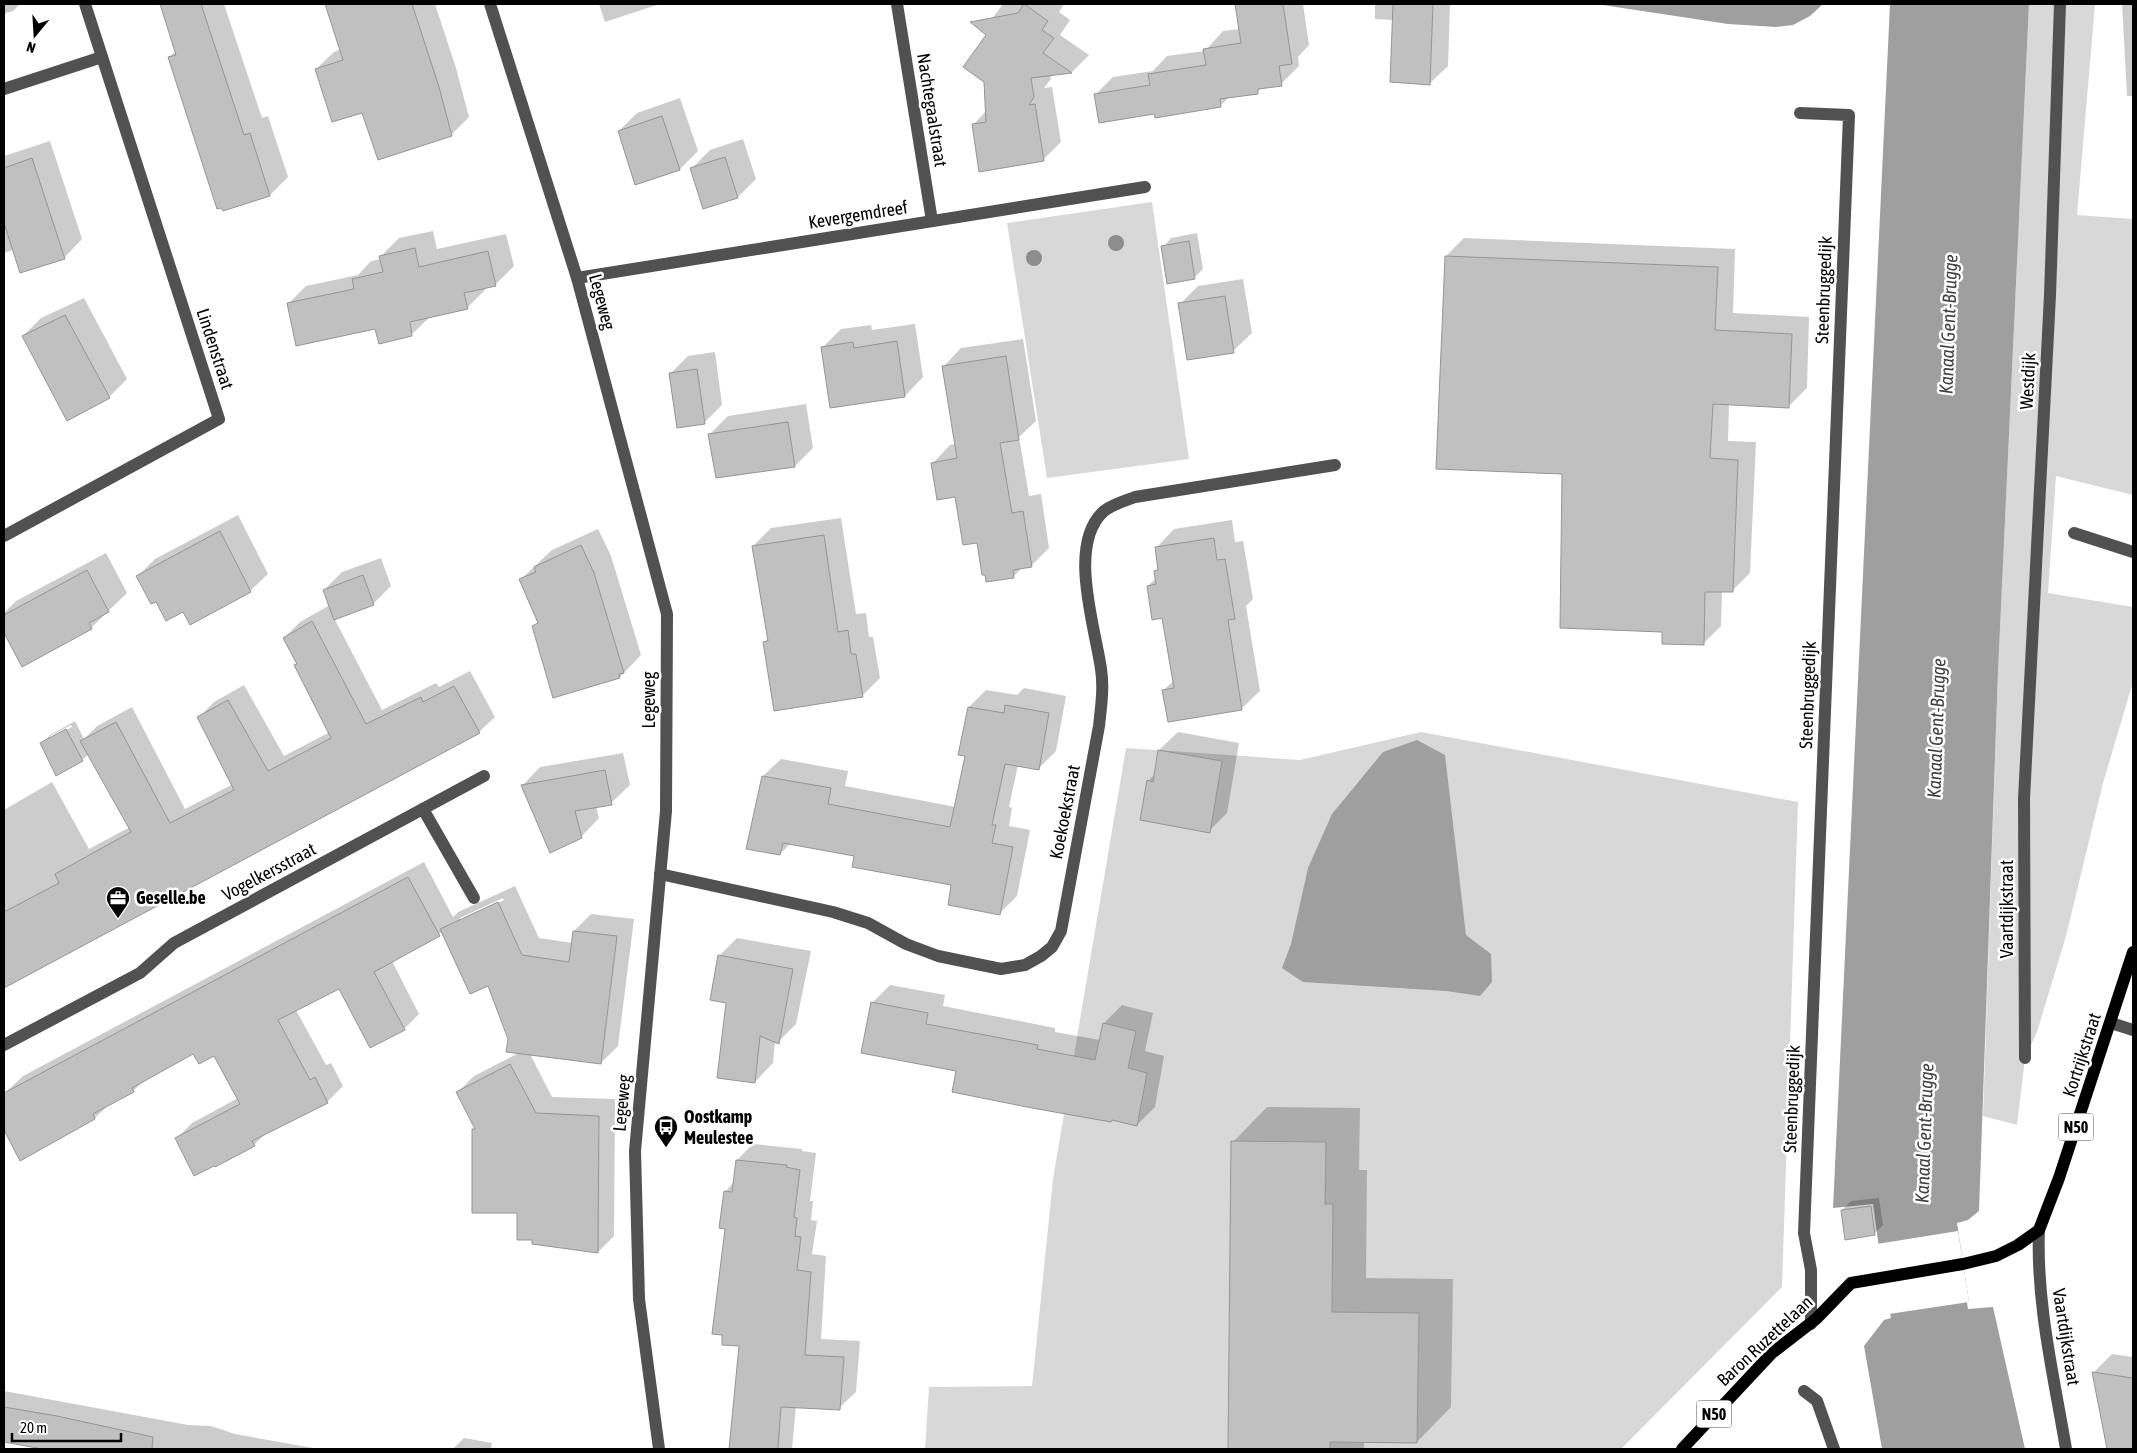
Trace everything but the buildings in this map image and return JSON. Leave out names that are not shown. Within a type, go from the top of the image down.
[{"type":"main road","name":"Kortrijkstraat","points":[[2039,1230],[2059,1178],[2133,952]]},
{"type":"main road","name":"Baron Ruzettelaan","points":[[1682,1449],[1772,1353],[1810,1324],[1851,1283],[1963,1264],[1996,1256],[2018,1245],[2039,1230]]},
{"type":"street","name":"Lindenstraat","points":[[4,536],[219,419],[85,4]]},
{"type":"street","name":"Legeweg","points":[[490,4],[577,278],[667,614],[666,811],[635,1151],[639,1299],[659,1449]]},
{"type":"street","name":"Nachtegaalstraat","points":[[896,4],[932,221]]},
{"type":"street","name":"Westdijk","points":[[2026,759],[2050,295],[2060,4]]},
{"type":"street","points":[[4,89],[102,57]]},
{"type":"street","name":"Steenbruggedijk","points":[[1800,112],[1849,115],[1804,1232],[1811,1270],[1810,1324]]},
{"type":"street","name":"Kevergemdreef","points":[[577,278],[1145,187]]},
{"type":"street","name":"Koekoekstraat","points":[[660,874],[833,912],[868,923],[906,944],[938,956],[1001,968],[1025,965],[1041,956],[1052,947],[1061,930],[1099,726],[1102,700],[1102,671],[1084,557],[1088,537],[1095,522],[1111,507],[1135,497],[1335,465]]},
{"type":"street","points":[[2074,533],[2133,552]]},
{"type":"street","name":"Vaartdijkstraat","points":[[2025,1058],[2024,799],[2026,759]]},
{"type":"street","name":"Vogelkersstraat","points":[[4,1045],[140,973],[174,943],[484,776]]},
{"type":"street","points":[[423,809],[474,898]]},
{"type":"street","points":[[2111,1023],[2133,1030]]},
{"type":"street","name":"Vaartdijkstraat","points":[[2039,1230],[2038,1263],[2050,1353],[2066,1449]]},
{"type":"street","points":[[1804,1391],[1817,1401],[1834,1449]]},
{"type":"shaded area","points":[[2029,4],[2095,4],[2077,215],[2133,219],[2133,495],[2056,476],[2048,593],[2133,607],[2133,682],[2103,783],[2066,936],[2037,1032],[2025,1058],[2017,1125],[1983,1116],[1998,672]]},
{"type":"shaded area","points":[[1152,202],[1189,459],[1047,478],[1007,223]]},
{"type":"shaded area","points":[[1421,732],[1798,802],[1782,1287],[1621,1449],[925,1449],[929,1387],[1032,1386],[1053,1179],[1126,748],[1300,760]]},
{"type":"water","points":[[1596,4],[1823,4],[1810,16],[1793,25],[1776,27],[1728,24]]},
{"type":"water","name":"Kanaal Gent-Brugge","points":[[1890,4],[2029,4],[1998,672],[1979,1211],[1968,1220],[1957,1223],[1969,1302],[1967,1302],[1968,1309],[1993,1307],[2025,1449],[1882,1449],[1864,1346],[1884,1320],[1891,1318],[1883,1277],[1873,1204],[1833,1208]]},
{"type":"water","points":[[1417,740],[1445,755],[1466,935],[1491,954],[1492,982],[1480,996],[1446,991],[1303,982],[1282,968],[1291,944],[1308,868],[1332,814],[1383,752]]},
{"type":"pier","points":[[1958,1231],[1969,1302],[1889,1314],[1877,1244]]},
{"type":"place","name":"Geselle.be","points":[[118,919]]},
{"type":"place","name":"Oostkamp Meulestee","points":[[666,1148]]}]
